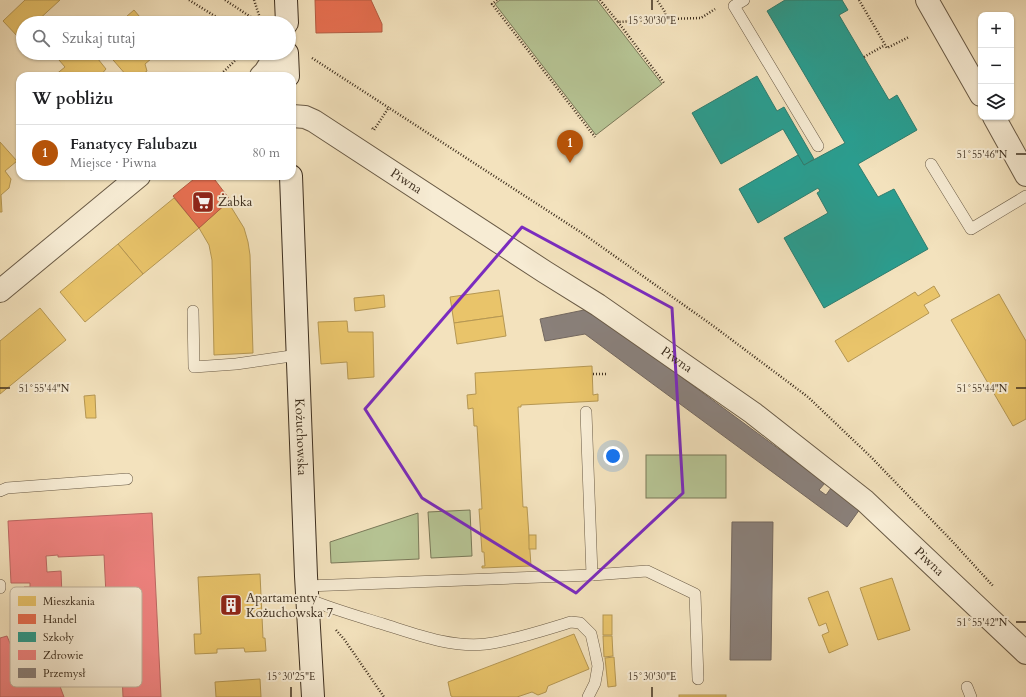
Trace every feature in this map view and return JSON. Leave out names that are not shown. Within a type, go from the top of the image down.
[{"type":"street","points":[[286,0],[287,16]]},
{"type":"street","points":[[927,0],[978,90]]},
{"type":"street","points":[[265,72],[273,60]]},
{"type":"street","points":[[287,60],[288,72]]},
{"type":"street","name":"Piwna","points":[[296,116],[305,116],[314,121],[598,305],[753,413],[865,501],[1026,653]]},
{"type":"street","points":[[996,120],[1026,175]]},
{"type":"street","points":[[0,291],[133,180]]},
{"type":"street","name":"Kożuchowska","points":[[289,180],[313,697]]},
{"type":"lane","points":[[744,0],[734,6],[818,146]]},
{"type":"lane","points":[[931,164],[971,229],[1026,196]]},
{"type":"lane","points":[[193,311],[194,367],[236,364],[298,355]]},
{"type":"lane","points":[[586,412],[592,575]]},
{"type":"lane","points":[[0,491],[7,488],[127,479]]},
{"type":"lane","points":[[307,592],[647,571],[695,594],[698,679]]},
{"type":"lane","points":[[307,592],[326,607],[406,631],[440,640],[463,644],[486,644],[571,622],[580,623],[591,634],[598,666],[595,683],[588,697]]},
{"type":"path","points":[[189,0],[215,16]]},
{"type":"path","points":[[225,0],[249,16]]},
{"type":"path","points":[[254,0],[259,16]]},
{"type":"path","points":[[497,0],[492,4],[595,137]]},
{"type":"path","points":[[600,0],[664,83]]},
{"type":"path","points":[[657,0],[665,12],[666,19]]},
{"type":"path","points":[[859,0],[887,48],[909,37]]},
{"type":"path","points":[[618,22],[700,18],[724,4],[734,6]]},
{"type":"path","points":[[864,57],[885,45]]},
{"type":"path","points":[[309,56],[582,233],[712,325],[808,397],[952,540],[994,587]]},
{"type":"path","points":[[223,72],[236,60]]},
{"type":"path","points":[[372,127],[374,130],[389,107]]},
{"type":"path","points":[[592,374],[608,374]]},
{"type":"path","points":[[335,629],[344,639],[384,697]]},
{"type":"highlighted area","points":[[522,227],[672,308],[683,493],[576,593],[422,498],[365,409]]},
{"type":"green space","points":[[500,0],[597,0],[662,84],[596,135],[495,4]]},
{"type":"green space","points":[[646,455],[726,455],[726,498],[646,498]]},
{"type":"green space","points":[[470,510],[472,556],[431,558],[428,512]]},
{"type":"green space","points":[[418,513],[419,559],[331,563],[330,542]]},
{"type":"building: Mieszkania","points":[[25,0],[60,0],[43,16],[16,16],[16,35],[3,21]]},
{"type":"building: Mieszkania","points":[[134,10],[139,16],[127,16]]},
{"type":"building: Mieszkania","points":[[59,60],[99,60],[106,69],[103,72],[59,72],[65,67]]},
{"type":"building: Mieszkania","points":[[113,60],[150,60],[145,64],[147,71],[146,72],[124,72]]},
{"type":"building: Mieszkania","points":[[0,142],[16,160],[16,162],[5,171],[11,179],[9,188],[1,195],[2,212],[0,212]]},
{"type":"building: Mieszkania","points":[[174,198],[199,228],[143,274],[118,244]]},
{"type":"building: Mieszkania","points":[[228,202],[244,228],[248,242],[250,255],[253,353],[214,355],[212,260],[209,245],[199,228]]},
{"type":"building: Mieszkania","points":[[118,244],[143,274],[85,322],[60,292]]},
{"type":"building: Mieszkania","points":[[934,286],[940,296],[924,305],[929,313],[848,362],[835,341],[915,292],[918,296]]},
{"type":"building: Mieszkania","points":[[499,290],[503,316],[454,323],[450,297]]},
{"type":"building: Mieszkania","points":[[999,294],[1026,341],[1026,419],[1013,426],[951,320]]},
{"type":"building: Mieszkania","points":[[384,295],[385,307],[355,311],[354,298]]},
{"type":"building: Mieszkania","points":[[40,308],[66,340],[0,394],[0,341]]},
{"type":"building: Mieszkania","points":[[503,316],[506,336],[457,344],[454,323]]},
{"type":"building: Mieszkania","points":[[347,321],[348,332],[373,332],[374,377],[348,379],[347,362],[321,364],[318,322]]},
{"type":"building: Mieszkania","points":[[592,366],[593,395],[598,394],[598,401],[521,405],[521,407],[518,407],[523,507],[527,507],[531,566],[482,568],[482,566],[485,566],[484,552],[482,552],[479,509],[482,509],[477,426],[474,426],[473,408],[468,409],[467,395],[476,394],[475,373]]},
{"type":"building: Mieszkania","points":[[95,395],[96,418],[86,418],[84,396]]},
{"type":"building: Mieszkania","points":[[529,535],[536,535],[536,549],[529,549]]},
{"type":"building: Mieszkania","name":"Apartamenty Kożuchowska 7","points":[[260,574],[263,638],[265,638],[266,651],[245,652],[244,648],[217,649],[217,653],[195,654],[194,634],[201,634],[198,577]]},
{"type":"building: Mieszkania","points":[[892,578],[910,630],[878,640],[860,588]]},
{"type":"building: Mieszkania","points":[[828,591],[848,645],[829,653],[822,635],[829,632],[826,623],[819,626],[808,598]]},
{"type":"building: Mieszkania","points":[[603,615],[612,615],[612,635],[603,635]]},
{"type":"building: Mieszkania","points":[[574,634],[589,669],[548,686],[546,692],[538,695],[532,692],[517,697],[451,696],[448,682]]},
{"type":"building: Mieszkania","points":[[603,636],[612,636],[613,656],[604,657]]},
{"type":"building: Mieszkania","points":[[614,657],[616,686],[608,687],[605,658]]},
{"type":"building: Mieszkania","points":[[260,679],[261,697],[216,697],[215,682]]},
{"type":"building: Mieszkania","points":[[679,695],[726,695],[726,697],[679,697]]},
{"type":"building: Handel","points":[[315,0],[371,0],[382,24],[382,32],[316,33]]},
{"type":"building: Handel","name":"Żabka","points":[[193,180],[215,180],[231,201],[199,228],[173,196]]},
{"type":"building: Szkoły","points":[[785,0],[842,0],[848,10],[839,15],[889,100],[897,95],[917,130],[858,164],[878,197],[894,189],[928,249],[824,308],[784,238],[828,213],[817,193],[820,191],[818,188],[758,223],[739,189],[798,155],[804,165],[845,143],[767,11]]},
{"type":"building: Szkoły","points":[[757,76],[777,111],[784,107],[814,159],[804,165],[783,129],[721,164],[692,113]]},
{"type":"building: Zdrowie","points":[[152,513],[161,697],[123,697],[123,687],[142,687],[142,587],[106,587],[104,555],[58,557],[58,555],[46,556],[47,572],[61,571],[62,587],[30,587],[30,583],[11,583],[8,521]]},
{"type":"building: Zdrowie","points":[[7,636],[10,643],[10,687],[60,687],[64,697],[0,697],[0,638]]},
{"type":"building: Przemysł","points":[[589,309],[825,483],[819,490],[826,495],[831,488],[860,509],[847,527],[585,334],[545,341],[540,319]]},
{"type":"building: Przemysł","points":[[732,522],[773,522],[771,660],[730,660]]},
{"type":"place","name":"Fanatycy Falubazu","points":[[570,163]]},
{"type":"place","name":"Żabka","points":[[203,202]]},
{"type":"place","name":"Apartamenty Kożuchowska 7","points":[[231,605]]}]
